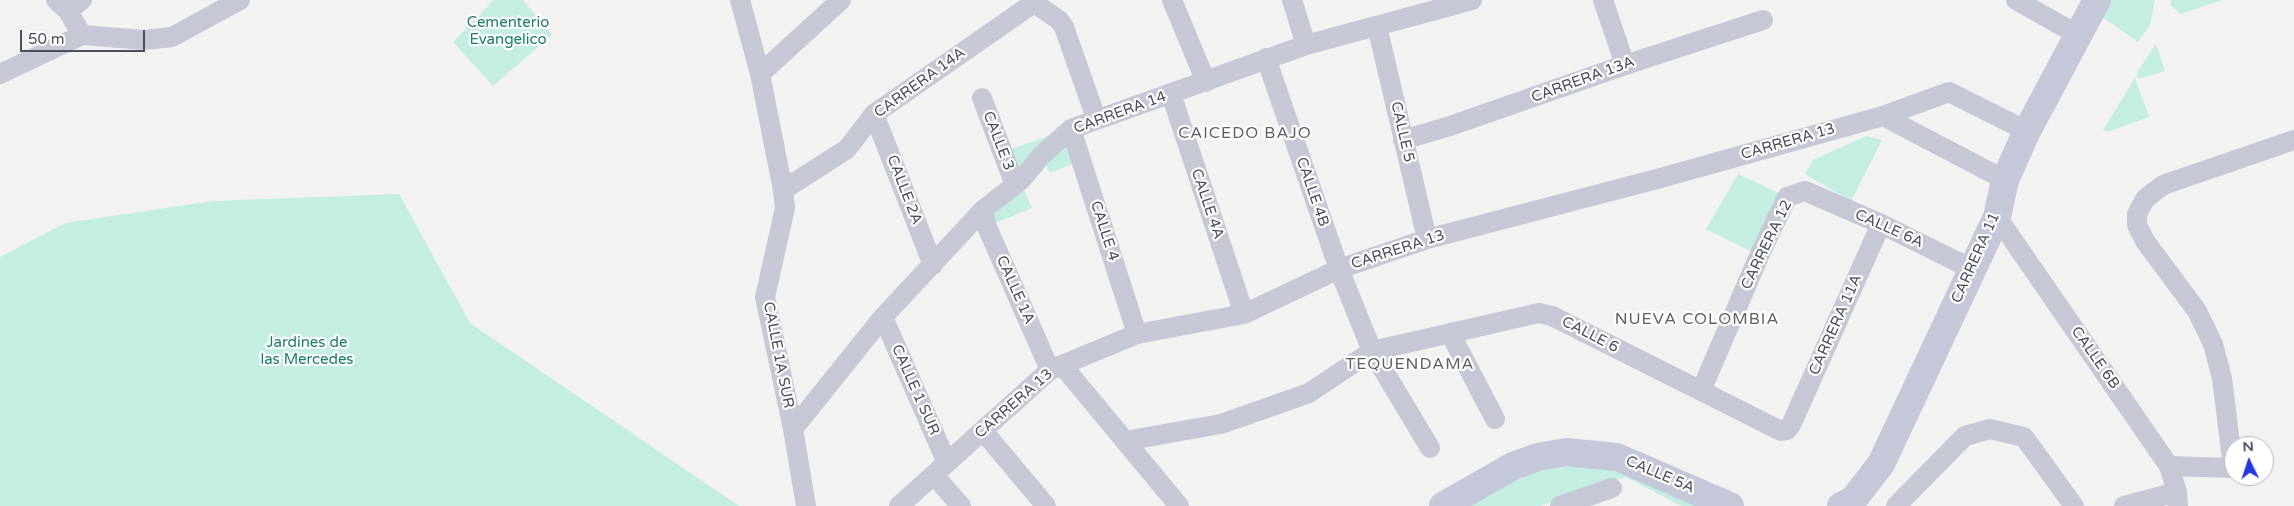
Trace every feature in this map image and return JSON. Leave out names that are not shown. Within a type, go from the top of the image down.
[{"type":"street","points":[[0,74],[82,35],[144,40],[172,37],[220,6],[240,0]]},
{"type":"street","name":"CALLE 1A SUR","points":[[740,0],[760,74],[783,190],[785,208],[765,297],[793,429],[806,506]]},
{"type":"street","points":[[760,74],[841,0]]},
{"type":"street","points":[[1172,0],[1206,82]]},
{"type":"street","points":[[1292,0],[1306,45]]},
{"type":"street","name":"CARRERA 14","points":[[793,429],[883,316],[983,210],[1015,185],[1041,156],[1071,129],[1096,118],[1206,82],[1266,58],[1377,26],[1415,8],[1472,0]]},
{"type":"street","points":[[1603,0],[1625,65]]},
{"type":"street","points":[[2016,0],[2080,36]]},
{"type":"street","name":"CARRERA 11","points":[[1841,506],[1853,500],[1881,464],[1997,217],[2005,180],[2027,131],[2080,36],[2097,0]]},
{"type":"street","points":[[1035,1],[1059,20],[1064,27],[1096,118]]},
{"type":"street","name":"CARRERA 14A","points":[[783,190],[847,149],[874,114],[1035,1]]},
{"type":"street","points":[[69,4],[82,35]]},
{"type":"street","name":"CARRERA 13A","points":[[1403,140],[1500,110],[1625,65],[1764,20]]},
{"type":"street","name":"CALLE 5","points":[[1377,26],[1427,239]]},
{"type":"street","name":"CALLE 4B","points":[[1266,58],[1339,269],[1372,351],[1430,448]]},
{"type":"street","name":"CARRERA 13","points":[[899,506],[1056,367],[1137,334],[1244,314],[1339,269],[1427,239],[1656,179],[1883,116],[1949,92],[2027,131]]},
{"type":"street","name":"CALLE 4A","points":[[1170,94],[1244,314]]},
{"type":"street","name":"CALLE 3","points":[[982,98],[1015,185]]},
{"type":"street","name":"CALLE 2A","points":[[874,114],[933,265]]},
{"type":"street","points":[[1883,116],[2005,180]]},
{"type":"street","name":"CALLE 4","points":[[1071,129],[1137,334]]},
{"type":"street","points":[[2169,466],[2233,468],[2222,378],[2213,344],[2197,311],[2145,241],[2137,225],[2137,214],[2145,199],[2163,185],[2294,140]]},
{"type":"street","name":"CALLE 6A","points":[[1805,191],[1881,224],[1972,269]]},
{"type":"street","name":"CARRERA 12","points":[[1701,391],[1759,256],[1787,197],[1805,191]]},
{"type":"street","name":"CALLE 1A","points":[[983,210],[987,226],[1056,367],[1125,441],[1179,506]]},
{"type":"street","name":"CALLE 6B","points":[[1997,217],[2169,466],[2178,499]]},
{"type":"street","name":"CARRERA 11A","points":[[1791,425],[1881,224]]},
{"type":"street","name":"CALLE 6","points":[[1372,351],[1539,313],[1552,316],[1780,431],[1787,430],[1791,425]]},
{"type":"street","name":"CALLE 1 SUR","points":[[883,316],[941,469],[961,506]]},
{"type":"street","points":[[1450,333],[1495,419]]},
{"type":"street","points":[[1125,441],[1221,424],[1310,393],[1372,351]]},
{"type":"street","points":[[1896,506],[1965,436],[1990,429],[2024,437],[2074,506]]},
{"type":"street","points":[[983,431],[1046,506]]},
{"type":"street","name":"CALLE 5A","points":[[1443,506],[1513,466],[1538,457],[1566,452],[1618,457],[1730,506]]},
{"type":"street","points":[[1560,506],[1612,488]]},
{"type":"street","points":[[2124,506],[2178,499]]},
{"type":"green space","name":"Cementerio Evangelico","points":[[494,0],[523,0],[552,35],[493,86],[453,42]]},
{"type":"green space","points":[[2103,0],[2155,0],[2150,25],[2138,42],[2097,13]]},
{"type":"green space","points":[[2171,0],[2223,0],[2181,14],[2171,6]]},
{"type":"green space","points":[[2156,44],[2165,71],[2138,79],[2137,72]]},
{"type":"green space","points":[[2135,78],[2149,117],[2108,132],[2103,130]]},
{"type":"green space","points":[[1048,136],[1035,152],[1016,176],[1008,150]]},
{"type":"green space","points":[[1866,136],[1882,140],[1851,201],[1805,174],[1813,160]]},
{"type":"green space","points":[[1062,138],[1075,163],[1050,173],[1042,157]]},
{"type":"green space","points":[[1738,174],[1783,195],[1754,253],[1706,229]]},
{"type":"green space","points":[[1021,181],[1032,208],[988,226],[984,211]]},
{"type":"green space","name":"Jardines de las Mercedes","points":[[399,194],[470,323],[739,506],[0,506],[0,257],[65,223],[212,201]]},
{"type":"green space","points":[[1571,462],[1614,464],[1712,506],[1681,506],[1626,477],[1540,506],[1470,506],[1521,476]]},
{"type":"district","name":"CAICEDO BAJO","points":[[1245,134]]},
{"type":"district","name":"NUEVA COLOMBIA","points":[[1697,320]]},
{"type":"district","name":"TEQUENDAMA","points":[[1410,365]]}]
